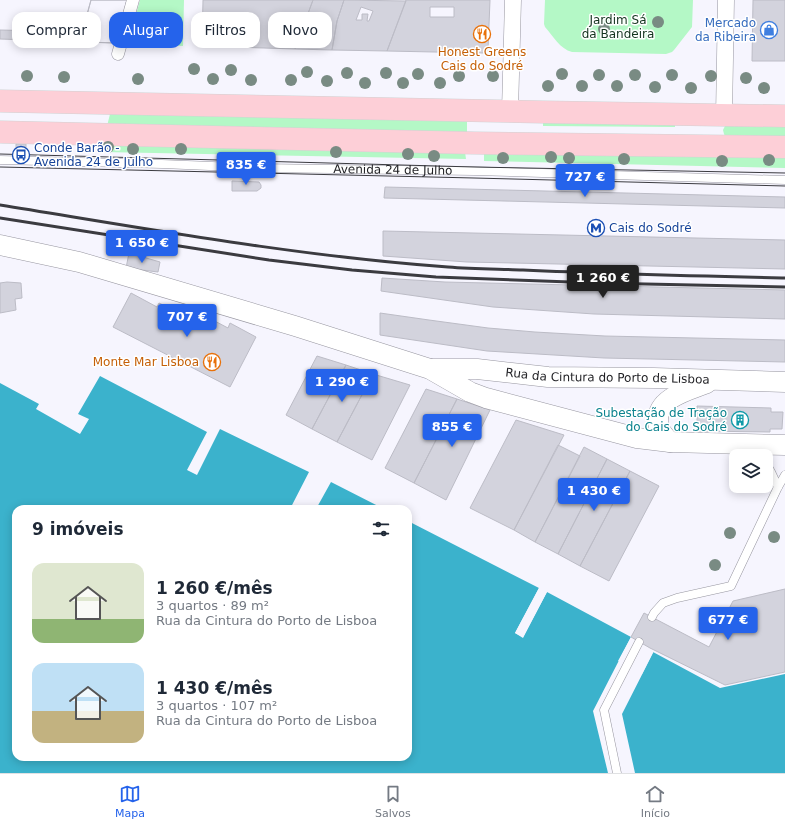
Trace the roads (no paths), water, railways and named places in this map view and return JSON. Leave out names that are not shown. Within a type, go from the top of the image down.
[{"type":"main road","points":[[0,101],[510,112],[785,116]]},
{"type":"main road","points":[[510,112],[510,144]]},
{"type":"main road","points":[[625,145],[656,133],[690,133],[712,130],[718,128],[722,124],[724,116]]},
{"type":"main road","points":[[0,132],[510,144],[785,146]]},
{"type":"street","points":[[118,54],[133,0]]},
{"type":"street","points":[[510,112],[512,0]]},
{"type":"street","points":[[724,116],[726,0]]},
{"type":"street","name":"Rua da Cintura do Porto de Lisboa","points":[[0,245],[79,262],[295,326],[430,369],[470,392],[486,398],[637,438],[670,442],[754,447],[785,446]]},
{"type":"street","name":"Rua da Cintura do Porto de Lisboa","points":[[430,369],[477,369],[548,377],[714,380],[784,383]]},
{"type":"street","points":[[670,442],[660,431],[658,415],[661,408],[673,397],[714,380]]},
{"type":"lane","name":"Avenida 24 de Julho","points":[[0,160],[259,168],[466,171],[785,180]]},
{"type":"lane","points":[[773,474],[778,487]]},
{"type":"lane","points":[[652,617],[663,603],[677,598],[731,586],[785,475]]},
{"type":"lane","points":[[617,773],[604,710],[639,642]]},
{"type":"water","points":[[100,376],[207,432],[187,470],[197,475],[220,429],[309,472],[292,505],[12,505],[12,761],[412,761],[412,523],[539,588],[515,633],[523,637],[547,592],[631,637],[618,661],[642,674],[653,652],[720,688],[785,674],[785,773],[0,773],[0,383],[39,404],[36,409],[80,434],[89,419],[78,414]]},
{"type":"water","points":[[331,482],[376,505],[318,505]]},
{"type":"tram line","points":[[0,154],[474,167],[785,173]]},
{"type":"tram line","points":[[0,167],[785,186]]},
{"type":"railway","points":[[0,205],[223,241],[392,262],[476,269],[785,278]]},
{"type":"railway","points":[[0,218],[269,260],[352,270],[436,277],[598,283],[785,287]]},
{"type":"place","name":"Mercado da Ribeira","points":[[769,30]]},
{"type":"place","name":"Honest Greens Cais do Sodré","points":[[482,34]]},
{"type":"place","name":"Conde Barão - Avenida 24 de Julho","points":[[21,155]]},
{"type":"place","name":"Cais do Sodré","points":[[596,228]]},
{"type":"place","name":"Monte Mar Lisboa","points":[[212,362]]},
{"type":"place","name":"Subestação de Tração do Cais do Sodré","points":[[740,420]]},
{"type":"park label","name":"Jardim Sá da Bandeira","points":[[618,27]]}]
